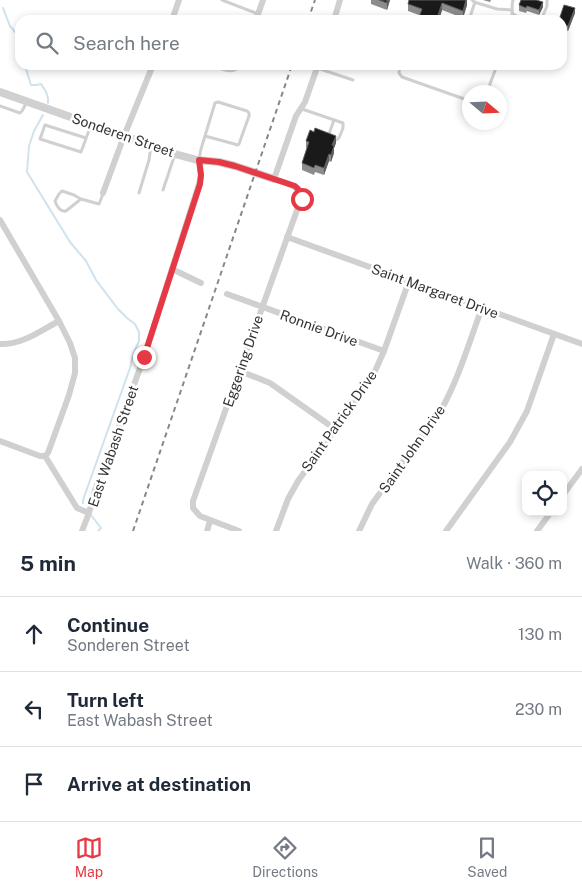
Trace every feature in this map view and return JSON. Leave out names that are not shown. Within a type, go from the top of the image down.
[{"type":"street","points":[[174,15],[179,0]]},
{"type":"street","points":[[258,15],[263,0]]},
{"type":"street","points":[[336,15],[340,0]]},
{"type":"street","points":[[103,193],[150,70]]},
{"type":"street","points":[[274,179],[296,116],[305,102],[317,70]]},
{"type":"street","name":"Sonderen Street","points":[[0,92],[175,154],[235,166],[295,186],[301,194]]},
{"type":"street","name":"East Wabash Street","points":[[82,531],[95,490],[144,357],[200,184],[199,160]]},
{"type":"street","name":"Eggering Drive","points":[[210,521],[196,513],[193,501],[302,199],[301,194]]},
{"type":"street","points":[[0,220],[3,231],[59,321],[75,358],[75,373],[66,403],[48,453],[45,456]]},
{"type":"street","name":"Saint Margaret Drive","points":[[287,237],[582,344]]},
{"type":"street","points":[[172,269],[201,283]]},
{"type":"street","name":"Saint Patrick Drive","points":[[276,531],[288,499],[298,481],[372,378],[384,351],[408,281]]},
{"type":"street","name":"Ronnie Drive","points":[[227,294],[384,351]]},
{"type":"street","name":"Saint John Drive","points":[[359,531],[372,504],[441,410],[454,385],[482,308]]},
{"type":"street","points":[[0,344],[21,342],[59,321]]},
{"type":"street","points":[[446,531],[518,428],[527,411],[554,334]]},
{"type":"street","points":[[240,371],[270,383],[335,429]]},
{"type":"street","points":[[0,441],[40,456],[45,456]]},
{"type":"street","points":[[45,456],[77,508],[89,513]]},
{"type":"street","points":[[567,490],[582,469]]},
{"type":"street","points":[[537,531],[548,516]]},
{"type":"street","points":[[207,531],[210,521],[238,531]]},
{"type":"lane","points":[[222,0],[253,15]]},
{"type":"lane","points":[[513,0],[511,7],[513,15]]},
{"type":"lane","points":[[543,15],[547,0]]},
{"type":"lane","points":[[470,15],[474,1],[496,9],[513,12],[517,15]]},
{"type":"lane","points":[[328,70],[353,80]]},
{"type":"lane","points":[[399,70],[402,78],[462,98]]},
{"type":"lane","points":[[490,85],[495,70]]},
{"type":"lane","points":[[0,106],[20,113],[27,102]]},
{"type":"lane","points":[[199,160],[200,149],[215,103],[218,102],[249,113],[238,145],[205,136]]},
{"type":"lane","points":[[301,109],[334,120],[343,123],[340,138],[334,139],[329,134],[334,120]]},
{"type":"lane","points":[[86,138],[45,124],[40,139],[81,152],[91,125]]},
{"type":"lane","points":[[139,193],[149,160],[151,146]]},
{"type":"lane","points":[[163,190],[175,154]]},
{"type":"lane","points":[[81,199],[66,211],[58,208],[55,202],[62,191],[99,204],[103,193]]},
{"type":"building","points":[[409,0],[466,0],[463,11],[442,3],[438,15],[420,15],[422,9],[408,4]]},
{"type":"building","points":[[521,0],[543,2],[539,10],[519,5]]},
{"type":"building","points":[[564,5],[575,8],[568,26],[567,15],[561,15]]},
{"type":"building","points":[[315,128],[336,136],[332,145],[334,146],[331,155],[329,154],[324,168],[315,165],[314,168],[302,163],[309,142],[306,141],[310,130],[314,132]]},
{"type":"waterway","points":[[3,8],[10,26],[15,32]]},
{"type":"waterway","points":[[26,70],[31,85],[41,84],[47,95],[48,103]]},
{"type":"waterway","points":[[43,115],[34,131],[29,146],[27,172],[70,242],[86,261],[96,280],[118,309],[135,324],[139,332],[139,341],[83,503]]},
{"type":"waterway","points":[[91,515],[101,528],[98,531]]},
{"type":"railway","points":[[310,15],[315,0]]},
{"type":"railway","points":[[133,531],[290,70]]},
{"type":"route","points":[[144,357],[200,184],[201,168],[199,160],[235,166],[295,186],[302,199]]}]
